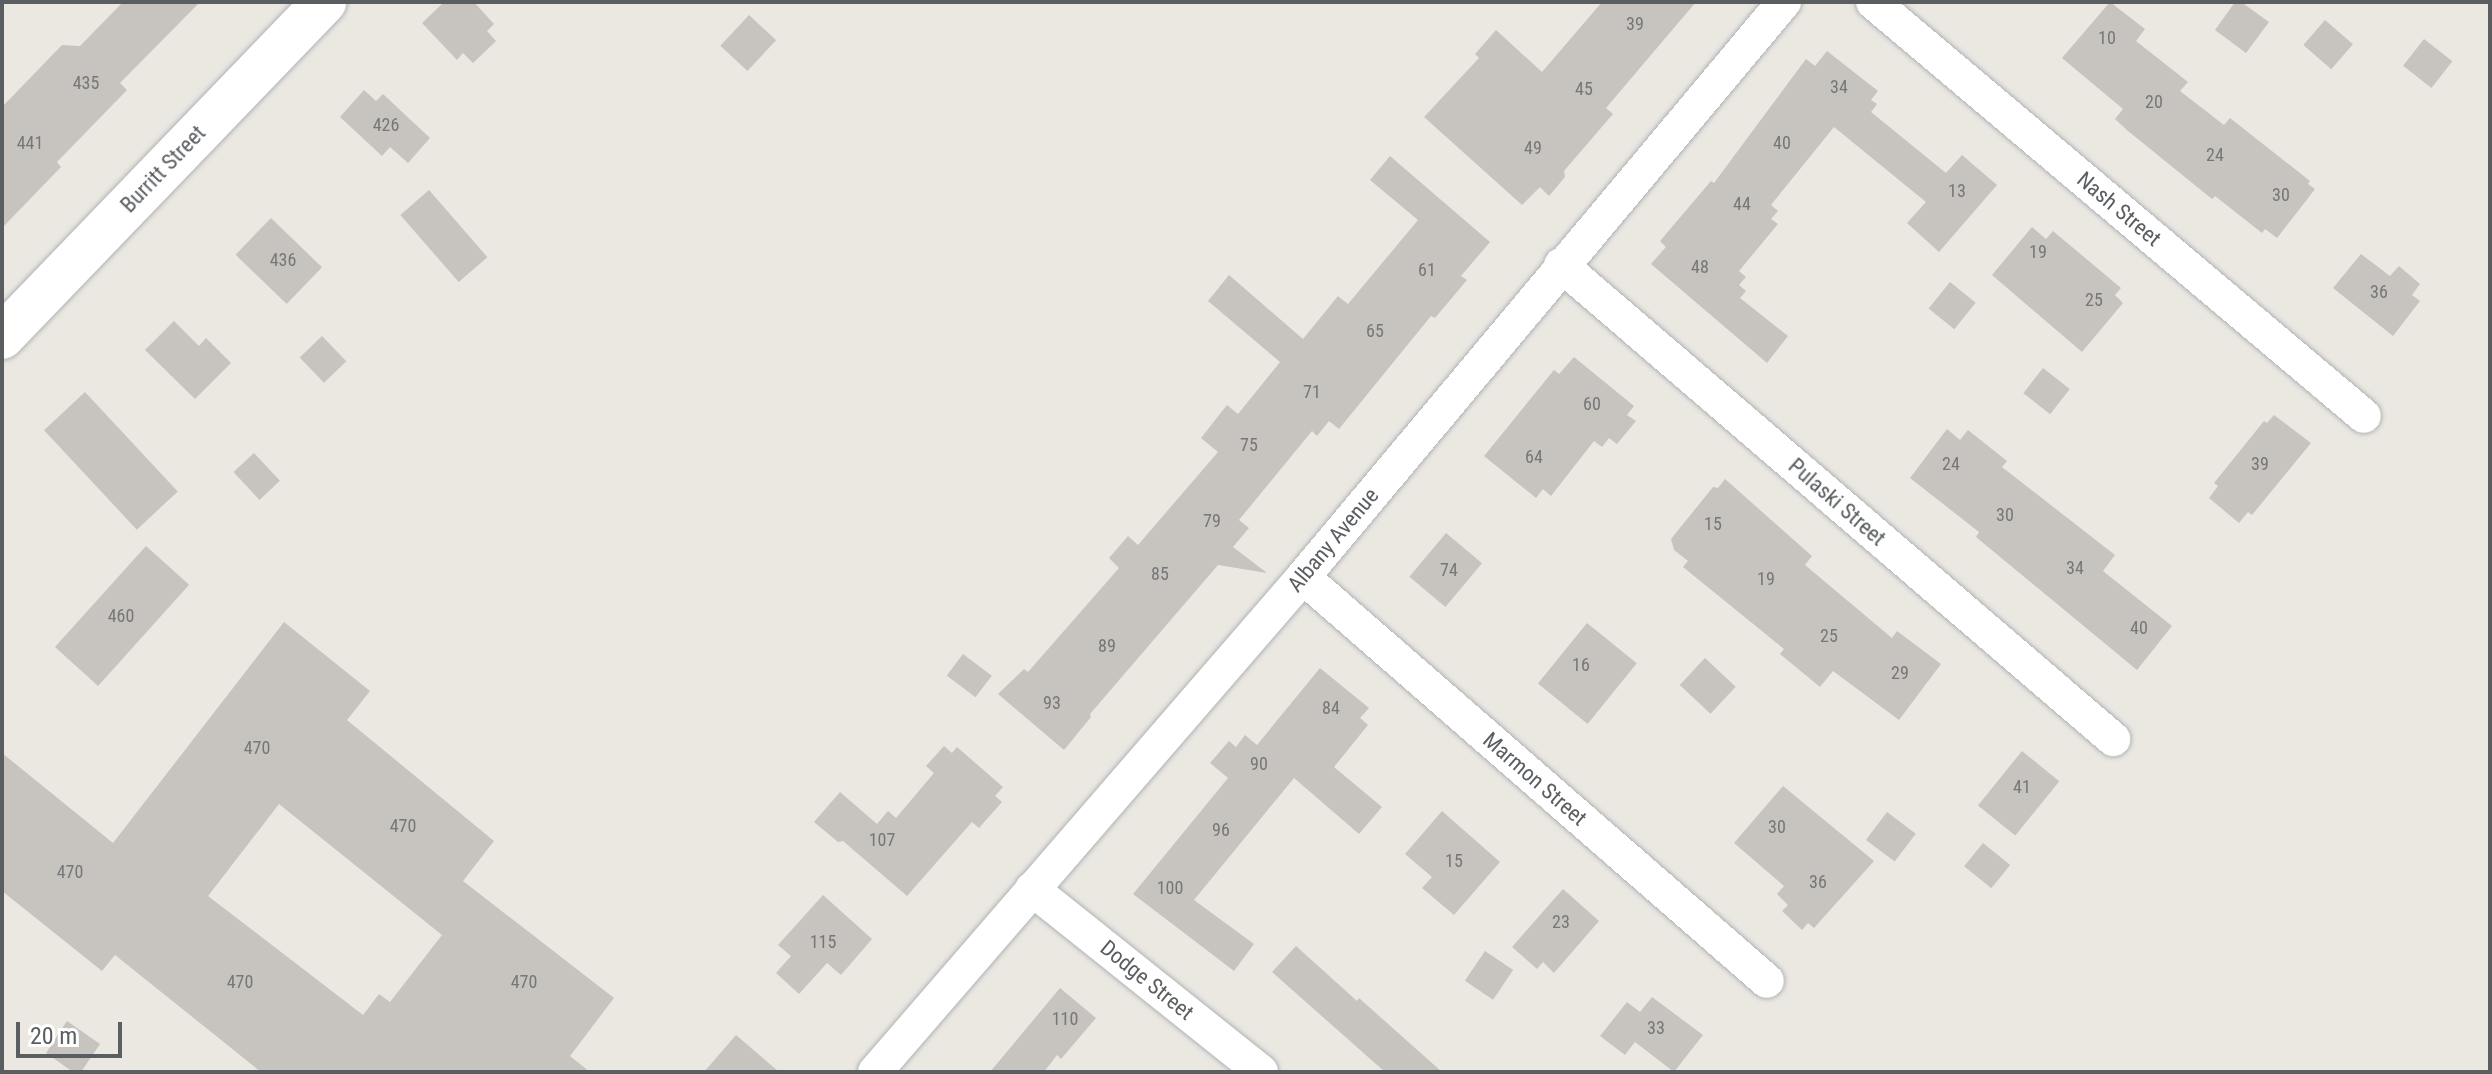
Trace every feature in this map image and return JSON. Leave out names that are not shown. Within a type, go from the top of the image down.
[{"type":"street","name":"Burritt Street","points":[[2,337],[324,2]]},
{"type":"street","name":"Albany Avenue","points":[[875,1072],[1303,577],[1784,2]]},
{"type":"street","name":"Nash Street","points":[[1873,2],[2364,416]]},
{"type":"street","name":"Pulaski Street","points":[[1561,265],[2113,739]]},
{"type":"street","name":"Marmon Street","points":[[1303,577],[1767,981]]},
{"type":"street","name":"Dodge Street","points":[[1032,889],[1261,1072]]},
{"type":"building","points":[[123,2],[200,2],[120,83],[127,90],[57,162],[61,167],[2,228],[2,107],[62,45],[80,46]]},
{"type":"building","points":[[444,2],[474,2],[494,24],[487,31],[496,41],[473,63],[463,53],[457,60],[422,23]]},
{"type":"building","points":[[1602,2],[1696,2],[1606,108],[1613,114],[1564,171],[1565,177],[1549,196],[1540,187],[1522,205],[1424,117],[1479,58],[1475,54],[1496,30],[1542,72]]},
{"type":"building","points":[[2110,2],[2145,29],[2136,41],[2188,82],[2180,91],[2224,125],[2230,118],[2310,181],[2308,184],[2315,189],[2277,238],[2265,229],[2262,233],[2215,196],[2212,199],[2128,131],[2115,119],[2123,109],[2062,58]]},
{"type":"building","points":[[2235,2],[2241,2],[2269,22],[2246,53],[2215,30]]},
{"type":"building","points":[[749,15],[776,40],[747,71],[720,46]]},
{"type":"building","points":[[2325,20],[2353,44],[2331,69],[2303,45]]},
{"type":"building","points":[[2424,39],[2452,61],[2431,88],[2403,66]]},
{"type":"building","points":[[1827,51],[1878,91],[1871,100],[1877,104],[1871,112],[1946,173],[1962,155],[1997,185],[1939,252],[1907,223],[1926,202],[1834,127],[1771,205],[1778,211],[1771,219],[1778,224],[1739,271],[1746,277],[1739,285],[1746,291],[1740,298],[1788,336],[1767,363],[1651,264],[1666,247],[1660,241],[1711,181],[1714,183],[1806,59],[1815,66]]},
{"type":"building","points":[[364,90],[376,101],[383,94],[430,138],[408,163],[390,147],[382,156],[340,117]]},
{"type":"building","points":[[1390,156],[1490,242],[1461,276],[1467,280],[1435,318],[1431,316],[1339,429],[1329,421],[1317,436],[1312,431],[1239,520],[1249,528],[1233,547],[1267,573],[1218,565],[1090,714],[1091,717],[1064,750],[998,694],[1024,669],[1028,672],[1119,568],[1109,558],[1128,536],[1138,545],[1218,452],[1201,438],[1227,405],[1238,414],[1280,362],[1208,301],[1229,275],[1303,339],[1338,296],[1348,304],[1418,220],[1370,180]]},
{"type":"building","points":[[429,190],[487,257],[459,282],[400,215]]},
{"type":"building","points":[[271,218],[322,267],[287,304],[236,255]]},
{"type":"building","points":[[2032,227],[2046,239],[2053,231],[2121,288],[2115,295],[2123,303],[2082,352],[1992,275]]},
{"type":"building","points":[[2361,254],[2390,276],[2399,266],[2420,284],[2412,295],[2420,301],[2393,336],[2333,288]]},
{"type":"building","points":[[1950,282],[1976,303],[1954,329],[1929,308]]},
{"type":"building","points":[[174,321],[199,346],[206,338],[231,363],[195,399],[145,350]]},
{"type":"building","points":[[322,336],[346,361],[324,383],[300,358]]},
{"type":"building","points":[[1574,357],[1634,406],[1627,415],[1636,421],[1617,444],[1609,438],[1602,447],[1594,441],[1551,496],[1543,489],[1536,498],[1484,456],[1554,370],[1559,374]]},
{"type":"building","points":[[2043,368],[2070,389],[2050,414],[2023,393]]},
{"type":"building","points":[[85,392],[178,491],[137,530],[44,430]]},
{"type":"building","points":[[2274,415],[2311,443],[2252,515],[2248,512],[2239,523],[2209,498],[2218,486],[2214,483],[2264,421],[2267,423]]},
{"type":"building","points":[[1947,429],[1960,440],[1968,430],[2007,461],[2002,467],[2115,555],[2103,571],[2172,626],[2137,670],[1976,537],[1979,532],[1910,478]]},
{"type":"building","points":[[254,453],[280,481],[259,500],[234,472]]},
{"type":"building","points":[[1725,479],[1812,556],[1805,565],[1892,638],[1897,631],[1941,664],[1899,720],[1833,671],[1820,687],[1780,654],[1784,649],[1683,567],[1688,561],[1674,550],[1671,539],[1713,487],[1718,488]]},
{"type":"building","points":[[1446,533],[1482,563],[1445,607],[1409,577]]},
{"type":"building","points":[[146,546],[189,585],[98,686],[55,647]]},
{"type":"building","points":[[284,622],[370,691],[347,720],[494,841],[463,881],[614,998],[570,1056],[590,1072],[261,1072],[115,955],[102,971],[2,891],[2,753],[113,843]],"holes":[[[279,804],[442,935],[390,1002],[379,994],[363,1015],[208,896]]]},
{"type":"building","points":[[1587,623],[1637,663],[1588,724],[1538,684]]},
{"type":"building","points":[[963,654],[992,676],[976,697],[947,676]]},
{"type":"building","points":[[1705,658],[1736,687],[1710,714],[1680,685]]},
{"type":"building","points":[[1320,668],[1369,708],[1360,718],[1368,725],[1334,767],[1382,807],[1359,834],[1294,778],[1194,900],[1254,944],[1234,971],[1133,894],[1228,778],[1210,763],[1229,741],[1236,747],[1245,735],[1257,745]]},
{"type":"building","points":[[944,746],[952,753],[957,747],[1003,787],[995,796],[1002,802],[979,828],[972,822],[907,896],[843,841],[838,842],[814,822],[840,792],[877,824],[888,811],[896,818],[934,773],[926,766]]},
{"type":"building","points":[[2022,751],[2059,781],[2015,836],[1978,805]]},
{"type":"building","points":[[1783,786],[1874,861],[1814,928],[1808,923],[1802,930],[1782,911],[1788,905],[1777,894],[1784,886],[1734,843]]},
{"type":"building","points":[[1442,811],[1500,862],[1454,915],[1422,888],[1432,877],[1405,854]]},
{"type":"building","points":[[1887,812],[1916,834],[1895,862],[1866,840]]},
{"type":"building","points":[[1983,843],[2010,865],[1991,888],[1964,866]]},
{"type":"building","points":[[1563,889],[1599,921],[1554,973],[1543,962],[1537,969],[1512,947]]},
{"type":"building","points":[[823,895],[872,939],[841,975],[827,963],[799,994],[776,973],[791,956],[778,945]]},
{"type":"building","points":[[1296,946],[1442,1072],[1385,1072],[1272,972]]},
{"type":"building","points":[[1485,951],[1513,970],[1493,1000],[1465,981]]},
{"type":"building","points":[[1060,988],[1096,1018],[1061,1059],[1057,1055],[1044,1072],[990,1072]]},
{"type":"building","points":[[1652,997],[1703,1035],[1674,1072],[1635,1042],[1625,1055],[1600,1036],[1627,1002],[1640,1012]]},
{"type":"building","points":[[67,1021],[100,1044],[81,1072],[73,1072],[46,1053]]},
{"type":"building","points":[[736,1035],[779,1072],[704,1072]]}]
